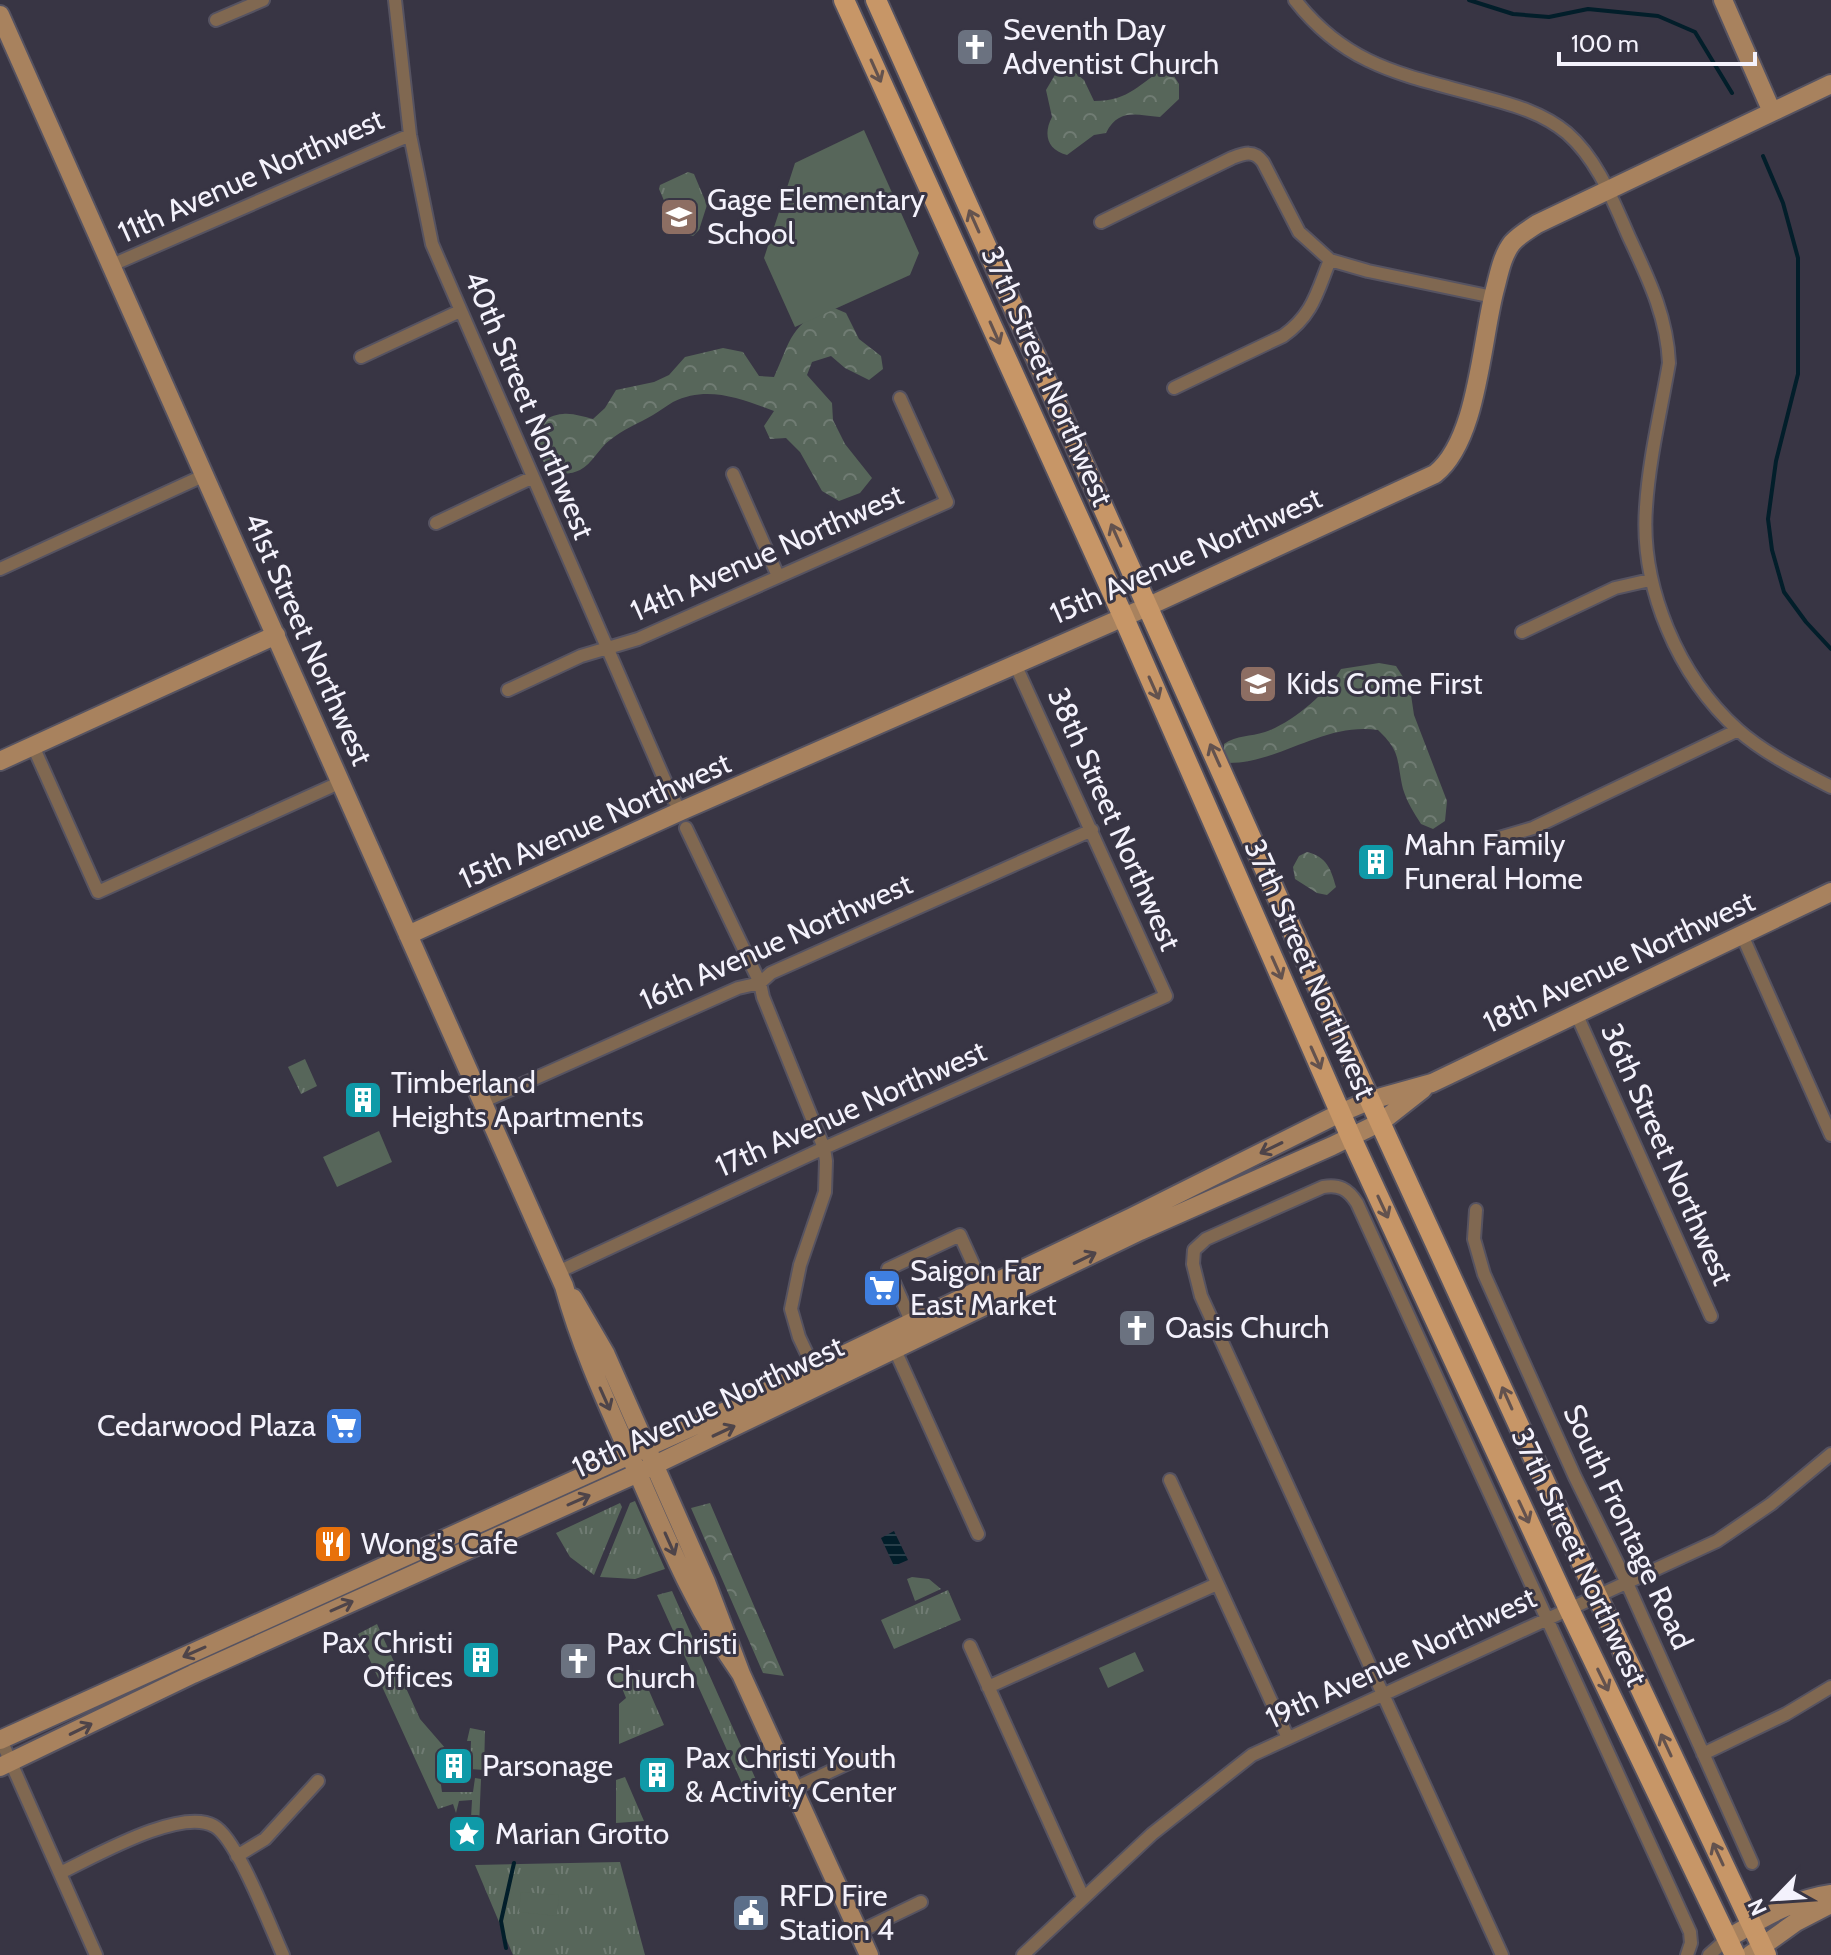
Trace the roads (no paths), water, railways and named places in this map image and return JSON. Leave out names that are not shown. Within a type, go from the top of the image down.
[{"type":"main road","name":"37th Street Northwest","points":[[844,0],[1123,616],[1340,1113],[1569,1609],[1731,1947]]},
{"type":"main road","name":"37th Street Northwest","points":[[876,0],[1296,939],[1751,1925],[1759,1952]]},
{"type":"main road","points":[[1723,0],[1772,112]]},
{"type":"main road","name":"41st Street Northwest","points":[[0,15],[561,1279],[581,1343],[638,1449],[704,1616],[741,1674],[869,1955]]},
{"type":"main road","name":"15th Avenue Northwest","points":[[408,935],[684,820],[1015,664],[1423,480],[1442,468],[1453,456],[1466,427],[1493,297],[1505,255],[1523,233],[1831,84]]},
{"type":"main road","points":[[0,761],[276,635]]},
{"type":"main road","name":"18th Avenue Northwest","points":[[5,1764],[193,1674],[646,1469],[912,1323],[1340,1113],[1371,1100],[1432,1083],[1831,892]]},
{"type":"main road","name":"18th Avenue Northwest","points":[[0,1740],[638,1449],[818,1377],[895,1350],[1140,1231],[1381,1122],[1432,1083]]},
{"type":"main road","points":[[1731,1947],[1751,1925],[1799,1902],[1831,1894]]},
{"type":"main road","points":[[1759,1952],[1796,1922],[1831,1904]]},
{"type":"street","points":[[216,20],[263,0]]},
{"type":"street","name":"40th Street Northwest","points":[[395,0],[410,135],[426,226],[531,478],[672,797],[760,983],[824,1148],[825,1192],[792,1296],[794,1323],[818,1377]]},
{"type":"street","points":[[1295,0],[1330,37],[1364,60],[1388,70],[1526,109],[1541,116],[1576,142],[1595,166],[1660,306],[1668,344],[1669,363],[1646,506],[1645,536],[1650,580],[1662,615],[1684,662],[1738,730],[1790,765],[1831,787]]},
{"type":"street","name":"11th Avenue Northwest","points":[[112,265],[410,135]]},
{"type":"street","points":[[1101,222],[1232,158],[1251,153],[1263,162],[1299,232],[1330,260],[1493,297]]},
{"type":"street","points":[[1174,388],[1283,336],[1298,325],[1310,312],[1330,260]]},
{"type":"street","points":[[361,357],[460,311]]},
{"type":"street","name":"14th Avenue Northwest","points":[[508,690],[581,656],[638,639],[947,502],[900,398]]},
{"type":"street","points":[[733,474],[778,576]]},
{"type":"street","points":[[0,569],[205,475]]},
{"type":"street","points":[[436,523],[531,478]]},
{"type":"street","points":[[1522,632],[1615,588],[1650,580]]},
{"type":"street","name":"38th Street Northwest","points":[[1015,664],[1166,996]]},
{"type":"street","points":[[1489,841],[1533,828],[1738,730]]},
{"type":"street","points":[[33,746],[98,892],[341,782]]},
{"type":"street","name":"16th Avenue Northwest","points":[[482,1102],[738,988],[760,983],[771,973],[1092,830]]},
{"type":"street","points":[[1742,935],[1831,1135]]},
{"type":"street","name":"17th Avenue Northwest","points":[[561,1279],[824,1148],[1166,996]]},
{"type":"street","name":"36th Street Northwest","points":[[1576,1013],[1711,1316]]},
{"type":"street","points":[[1502,1955],[1201,1296],[1192,1256],[1199,1244],[1323,1187],[1347,1189],[1357,1203],[1690,1932],[1691,1943],[1687,1955]]},
{"type":"street","name":"South Frontage Road","points":[[1476,1210],[1474,1239],[1484,1274],[1752,1863]]},
{"type":"street","points":[[912,1323],[888,1269],[960,1235],[984,1288]]},
{"type":"street","points":[[895,1350],[978,1534]]},
{"type":"street","name":"19th Avenue Northwest","points":[[1023,1955],[1152,1834],[1252,1755],[1717,1541],[1771,1504],[1831,1454]]},
{"type":"street","points":[[1170,1480],[1288,1738]]},
{"type":"street","points":[[988,1687],[1217,1584]]},
{"type":"street","points":[[970,1646],[1083,1897]]},
{"type":"street","points":[[1703,1754],[1786,1714],[1831,1687]]},
{"type":"street","points":[[0,1740],[5,1764],[60,1873],[96,1955]]},
{"type":"street","points":[[793,1789],[859,1758]]},
{"type":"street","points":[[237,1856],[255,1847],[272,1832],[318,1781]]},
{"type":"street","points":[[60,1873],[175,1822],[195,1821],[215,1826],[228,1839],[237,1856],[283,1955]]},
{"type":"street","points":[[859,1932],[921,1902]]},
{"type":"street","points":[[1709,1955],[1731,1947]]},
{"type":"water","points":[[894,1531],[908,1560],[894,1566],[881,1538]]},
{"type":"waterway","points":[[1469,0],[1513,14],[1549,17],[1588,9],[1658,16],[1695,32],[1732,93]]},
{"type":"waterway","points":[[1763,156],[1783,203],[1798,258],[1798,374],[1776,461],[1768,519],[1772,550],[1784,592],[1831,649]]},
{"type":"waterway","points":[[506,1948],[501,1921],[514,1863]]},
{"type":"place","name":"Seventh Day Adventist Church","points":[[975,47]]},
{"type":"place","name":"Gage Elementary School","points":[[679,217]]},
{"type":"place","name":"Kids Come First","points":[[1258,684]]},
{"type":"place","name":"Mahn Family Funeral Home","points":[[1376,862]]},
{"type":"place","name":"Timberland Heights Apartments","points":[[363,1100]]},
{"type":"place","name":"Saigon Far East Market","points":[[882,1288]]},
{"type":"place","name":"Oasis Church","points":[[1137,1328]]},
{"type":"place","name":"Cedarwood Plaza","points":[[344,1426]]},
{"type":"place","name":"Wong's Cafe","points":[[333,1544]]},
{"type":"place","name":"Pax Christi Offices","points":[[481,1660]]},
{"type":"place","name":"Pax Christi Church","points":[[578,1661]]},
{"type":"place","name":"Parsonage","points":[[454,1766]]},
{"type":"place","name":"Pax Christi Youth & Activity Center","points":[[657,1775]]},
{"type":"place","name":"Marian Grotto","points":[[467,1834]]},
{"type":"place","name":"RFD Fire Station 4","points":[[751,1913]]}]
